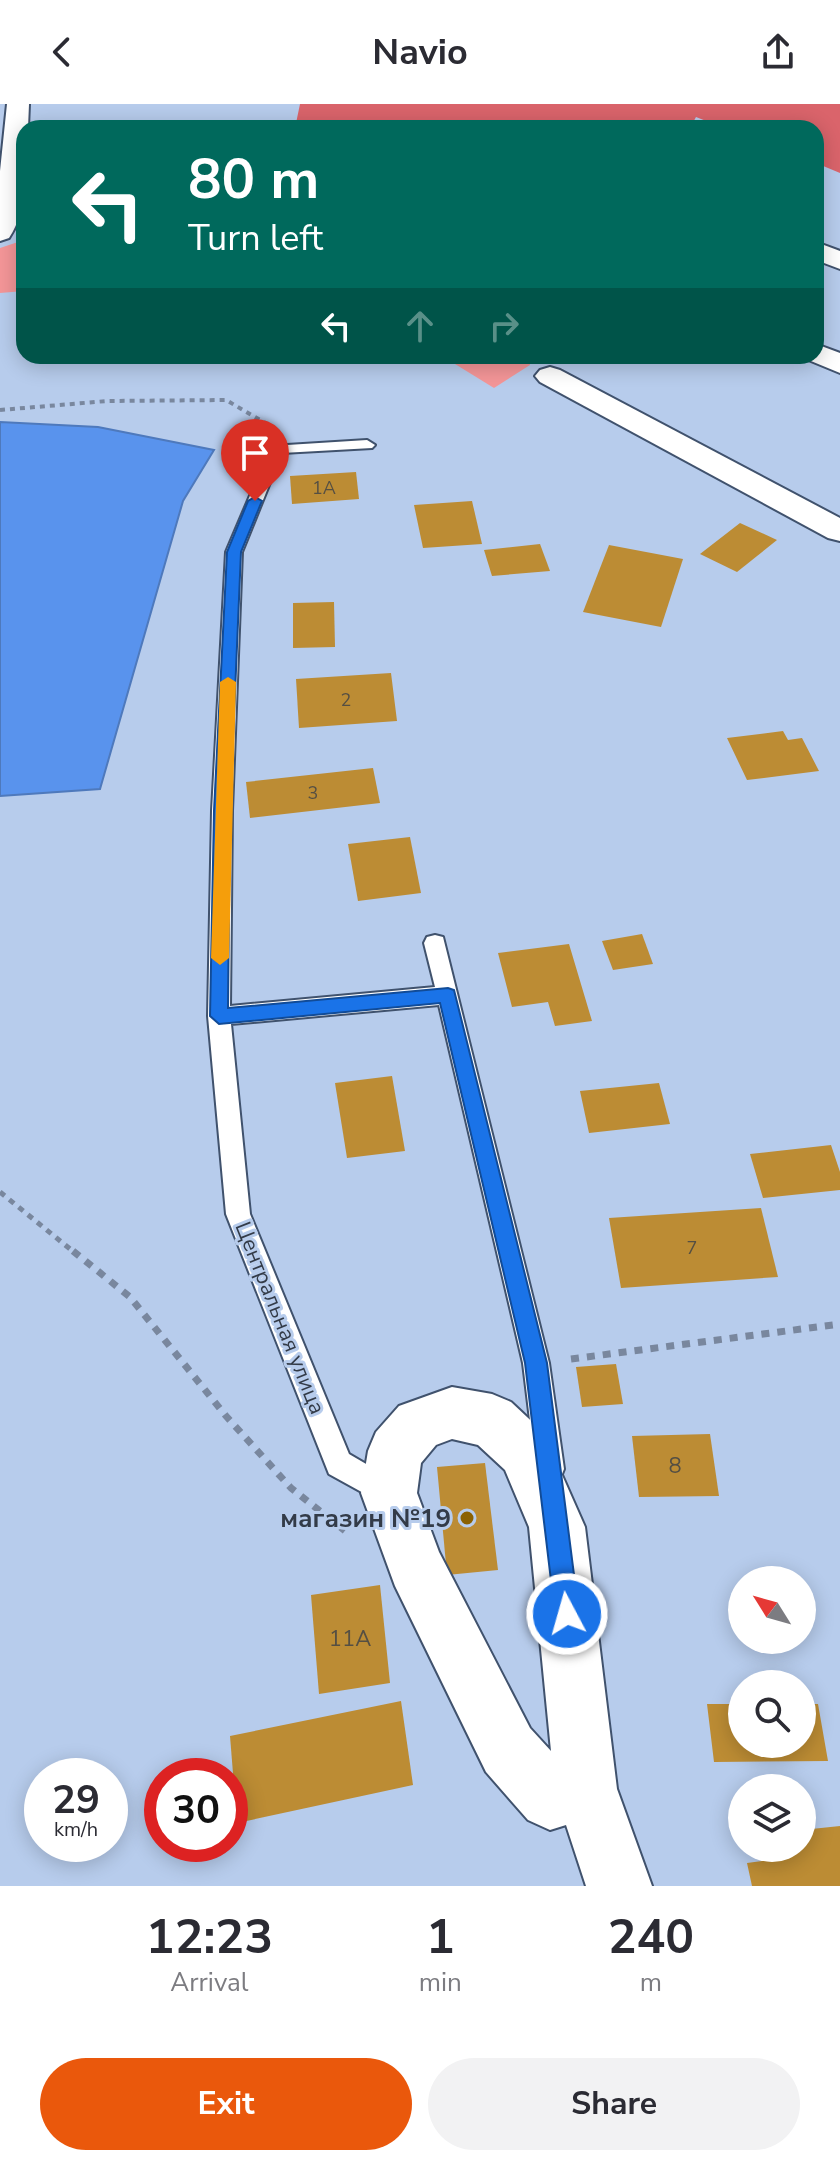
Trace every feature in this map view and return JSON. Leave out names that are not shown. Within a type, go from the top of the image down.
[{"type":"street","points":[[0,233],[9,207],[16,127]]},
{"type":"street","points":[[550,376],[840,531]]},
{"type":"street","points":[[586,1789],[550,1798],[508,1750],[415,1566],[389,1493],[395,1451],[418,1425],[452,1413],[492,1421],[524,1451],[557,1527],[586,1789],[619,1886]]},
{"type":"lane","points":[[276,449],[367,445]]},
{"type":"lane","name":"Центральная улица","points":[[276,449],[234,552],[222,811],[219,1016],[238,1214],[339,1464],[389,1493]]},
{"type":"lane","points":[[435,943],[536,1363],[557,1527]]},
{"type":"lane","points":[[219,1016],[448,995]]},
{"type":"path","points":[[0,410],[107,401],[226,400],[275,429],[276,449]]},
{"type":"path","points":[[0,1192],[130,1297],[226,1416],[291,1488],[360,1543],[415,1566]]},
{"type":"path","points":[[536,1363],[840,1324]]},
{"type":"shaded area","points":[[300,104],[840,104],[840,173],[824,166],[824,120],[704,120],[696,117],[694,120],[297,120]]},
{"type":"shaded area","points":[[16,243],[16,292],[0,293],[0,248]]},
{"type":"shaded area","points":[[455,364],[530,364],[494,388]]},
{"type":"water","points":[[0,422],[98,427],[214,450],[183,501],[100,789],[0,796]]},
{"type":"building","points":[[356,472],[359,499],[292,504],[290,476]]},
{"type":"building","points":[[472,501],[482,544],[423,548],[414,505]]},
{"type":"building","points":[[740,523],[777,540],[737,572],[700,554]]},
{"type":"building","points":[[540,544],[550,571],[492,576],[484,550]]},
{"type":"building","points":[[609,545],[683,559],[661,627],[583,612]]},
{"type":"building","points":[[334,602],[335,647],[293,648],[293,603]]},
{"type":"building","points":[[391,673],[397,721],[299,728],[296,679]]},
{"type":"building","points":[[783,731],[788,740],[802,738],[819,771],[747,780],[727,738]]},
{"type":"building","points":[[373,768],[380,803],[250,818],[246,782]]},
{"type":"building","points":[[410,837],[421,893],[358,901],[348,844]]},
{"type":"building","points":[[642,934],[653,964],[613,970],[602,941]]},
{"type":"building","points":[[569,944],[592,1021],[555,1026],[548,1002],[512,1007],[498,953]]},
{"type":"building","points":[[392,1076],[405,1151],[347,1158],[335,1083]]},
{"type":"building","points":[[659,1083],[670,1124],[589,1133],[580,1091]]},
{"type":"building","points":[[831,1145],[840,1172],[840,1190],[763,1198],[750,1154]]},
{"type":"building","points":[[761,1208],[778,1277],[621,1288],[609,1218]]},
{"type":"building","points":[[616,1364],[623,1404],[582,1407],[576,1367]]},
{"type":"building","points":[[710,1434],[719,1496],[639,1497],[632,1436]]},
{"type":"building","name":"магазин №19","points":[[485,1463],[498,1570],[447,1575],[437,1467]]},
{"type":"building","points":[[380,1585],[390,1683],[319,1694],[311,1595]]},
{"type":"building","points":[[401,1701],[413,1785],[248,1821],[248,1758],[232,1758],[230,1736]]},
{"type":"building","points":[[707,1704],[728,1704],[728,1758],[816,1758],[818,1704],[828,1761],[714,1762]]},
{"type":"building","points":[[840,1826],[840,1886],[752,1886],[747,1863],[816,1862],[816,1829]]},
{"type":"slow traffic","points":[[220,958],[228,682]]},
{"type":"place","name":"магазин №19","points":[[467,1518]]},
{"type":"route","points":[[255,501],[234,552],[222,811],[219,1016],[448,995],[536,1363],[567,1614]]}]
